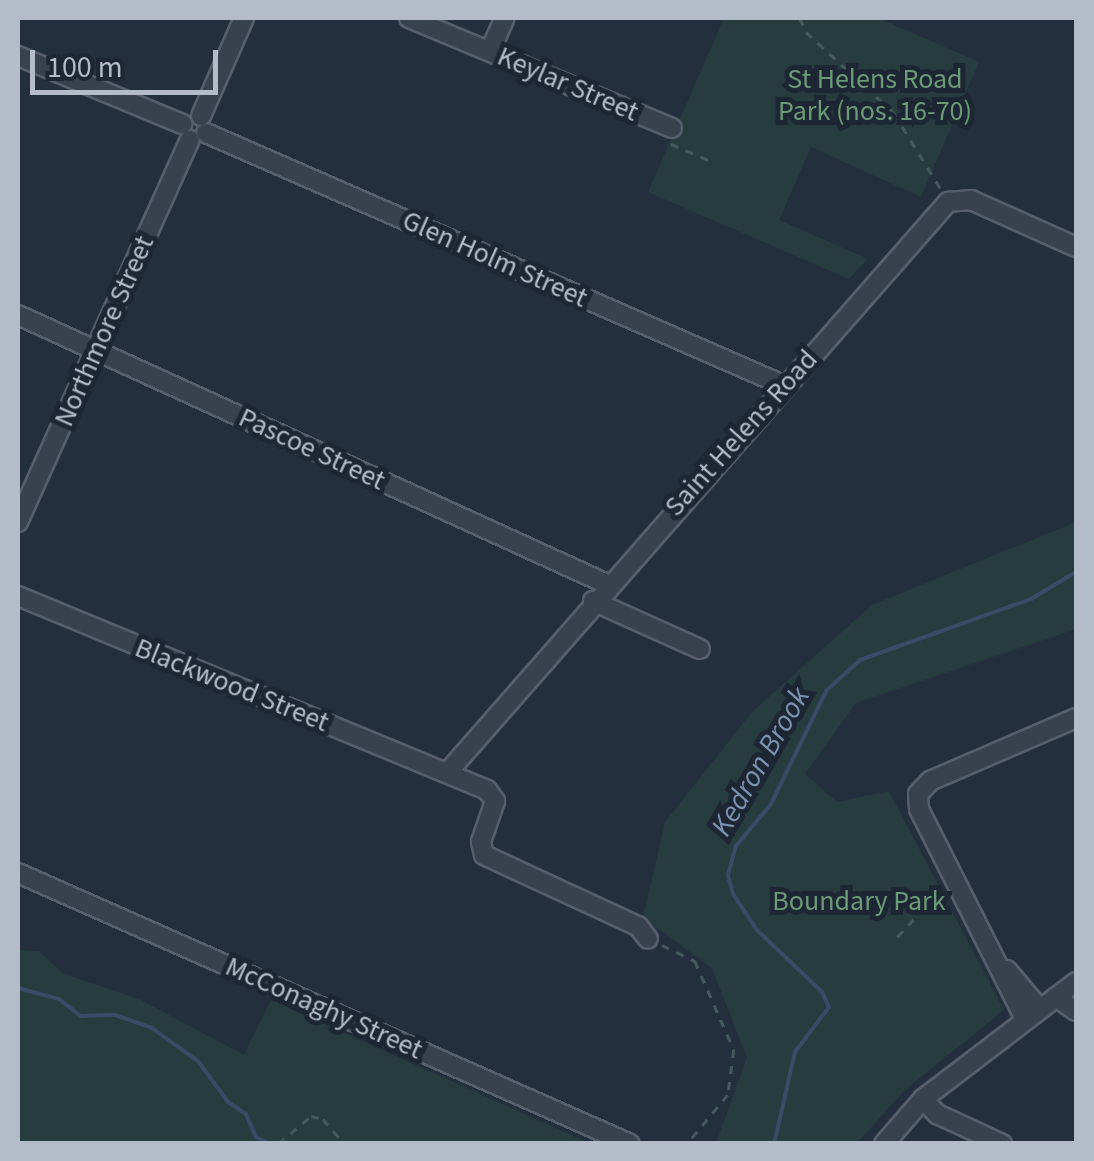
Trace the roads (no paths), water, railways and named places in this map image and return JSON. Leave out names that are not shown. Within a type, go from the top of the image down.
[{"type":"street","name":"Northmore Street","points":[[18,522],[244,18]]},
{"type":"street","name":"Keylar Street","points":[[409,18],[671,136]]},
{"type":"street","points":[[490,52],[505,18]]},
{"type":"street","name":"Glen Holm Street","points":[[18,56],[195,128],[784,385]]},
{"type":"street","name":"Saint Helens Road","points":[[447,774],[607,584],[948,202],[970,200],[1076,247]]},
{"type":"street","name":"Pascoe Street","points":[[18,315],[607,584]]},
{"type":"street","name":"Blackwood Street","points":[[18,596],[487,790],[496,801],[481,842],[484,854],[638,926],[648,939]]},
{"type":"street","points":[[593,601],[700,649]]},
{"type":"street","points":[[1032,1014],[996,958],[918,809],[918,794],[930,781],[1076,718]]},
{"type":"street","name":"McConaghy Street","points":[[18,873],[630,1144]]},
{"type":"street","points":[[884,1144],[924,1100],[1076,982]]},
{"type":"street","points":[[1056,997],[1076,1011]]},
{"type":"street","points":[[924,1100],[938,1114],[1002,1144]]},
{"type":"waterway","name":"Kedron Brook","points":[[774,1144],[795,1052],[829,1007],[822,992],[757,930],[733,894],[728,875],[736,846],[771,804],[826,691],[860,660],[1031,599],[1076,572]]},
{"type":"waterway","name":"Kedron Brook","points":[[18,988],[59,999],[81,1016],[115,1015],[152,1028],[198,1061],[228,1102],[246,1114],[256,1137],[269,1144]]},
{"type":"park label","name":"St Helens Road Park (nos. 16-70)","points":[[875,95]]},
{"type":"park label","name":"Boundary Park","points":[[859,901]]}]
